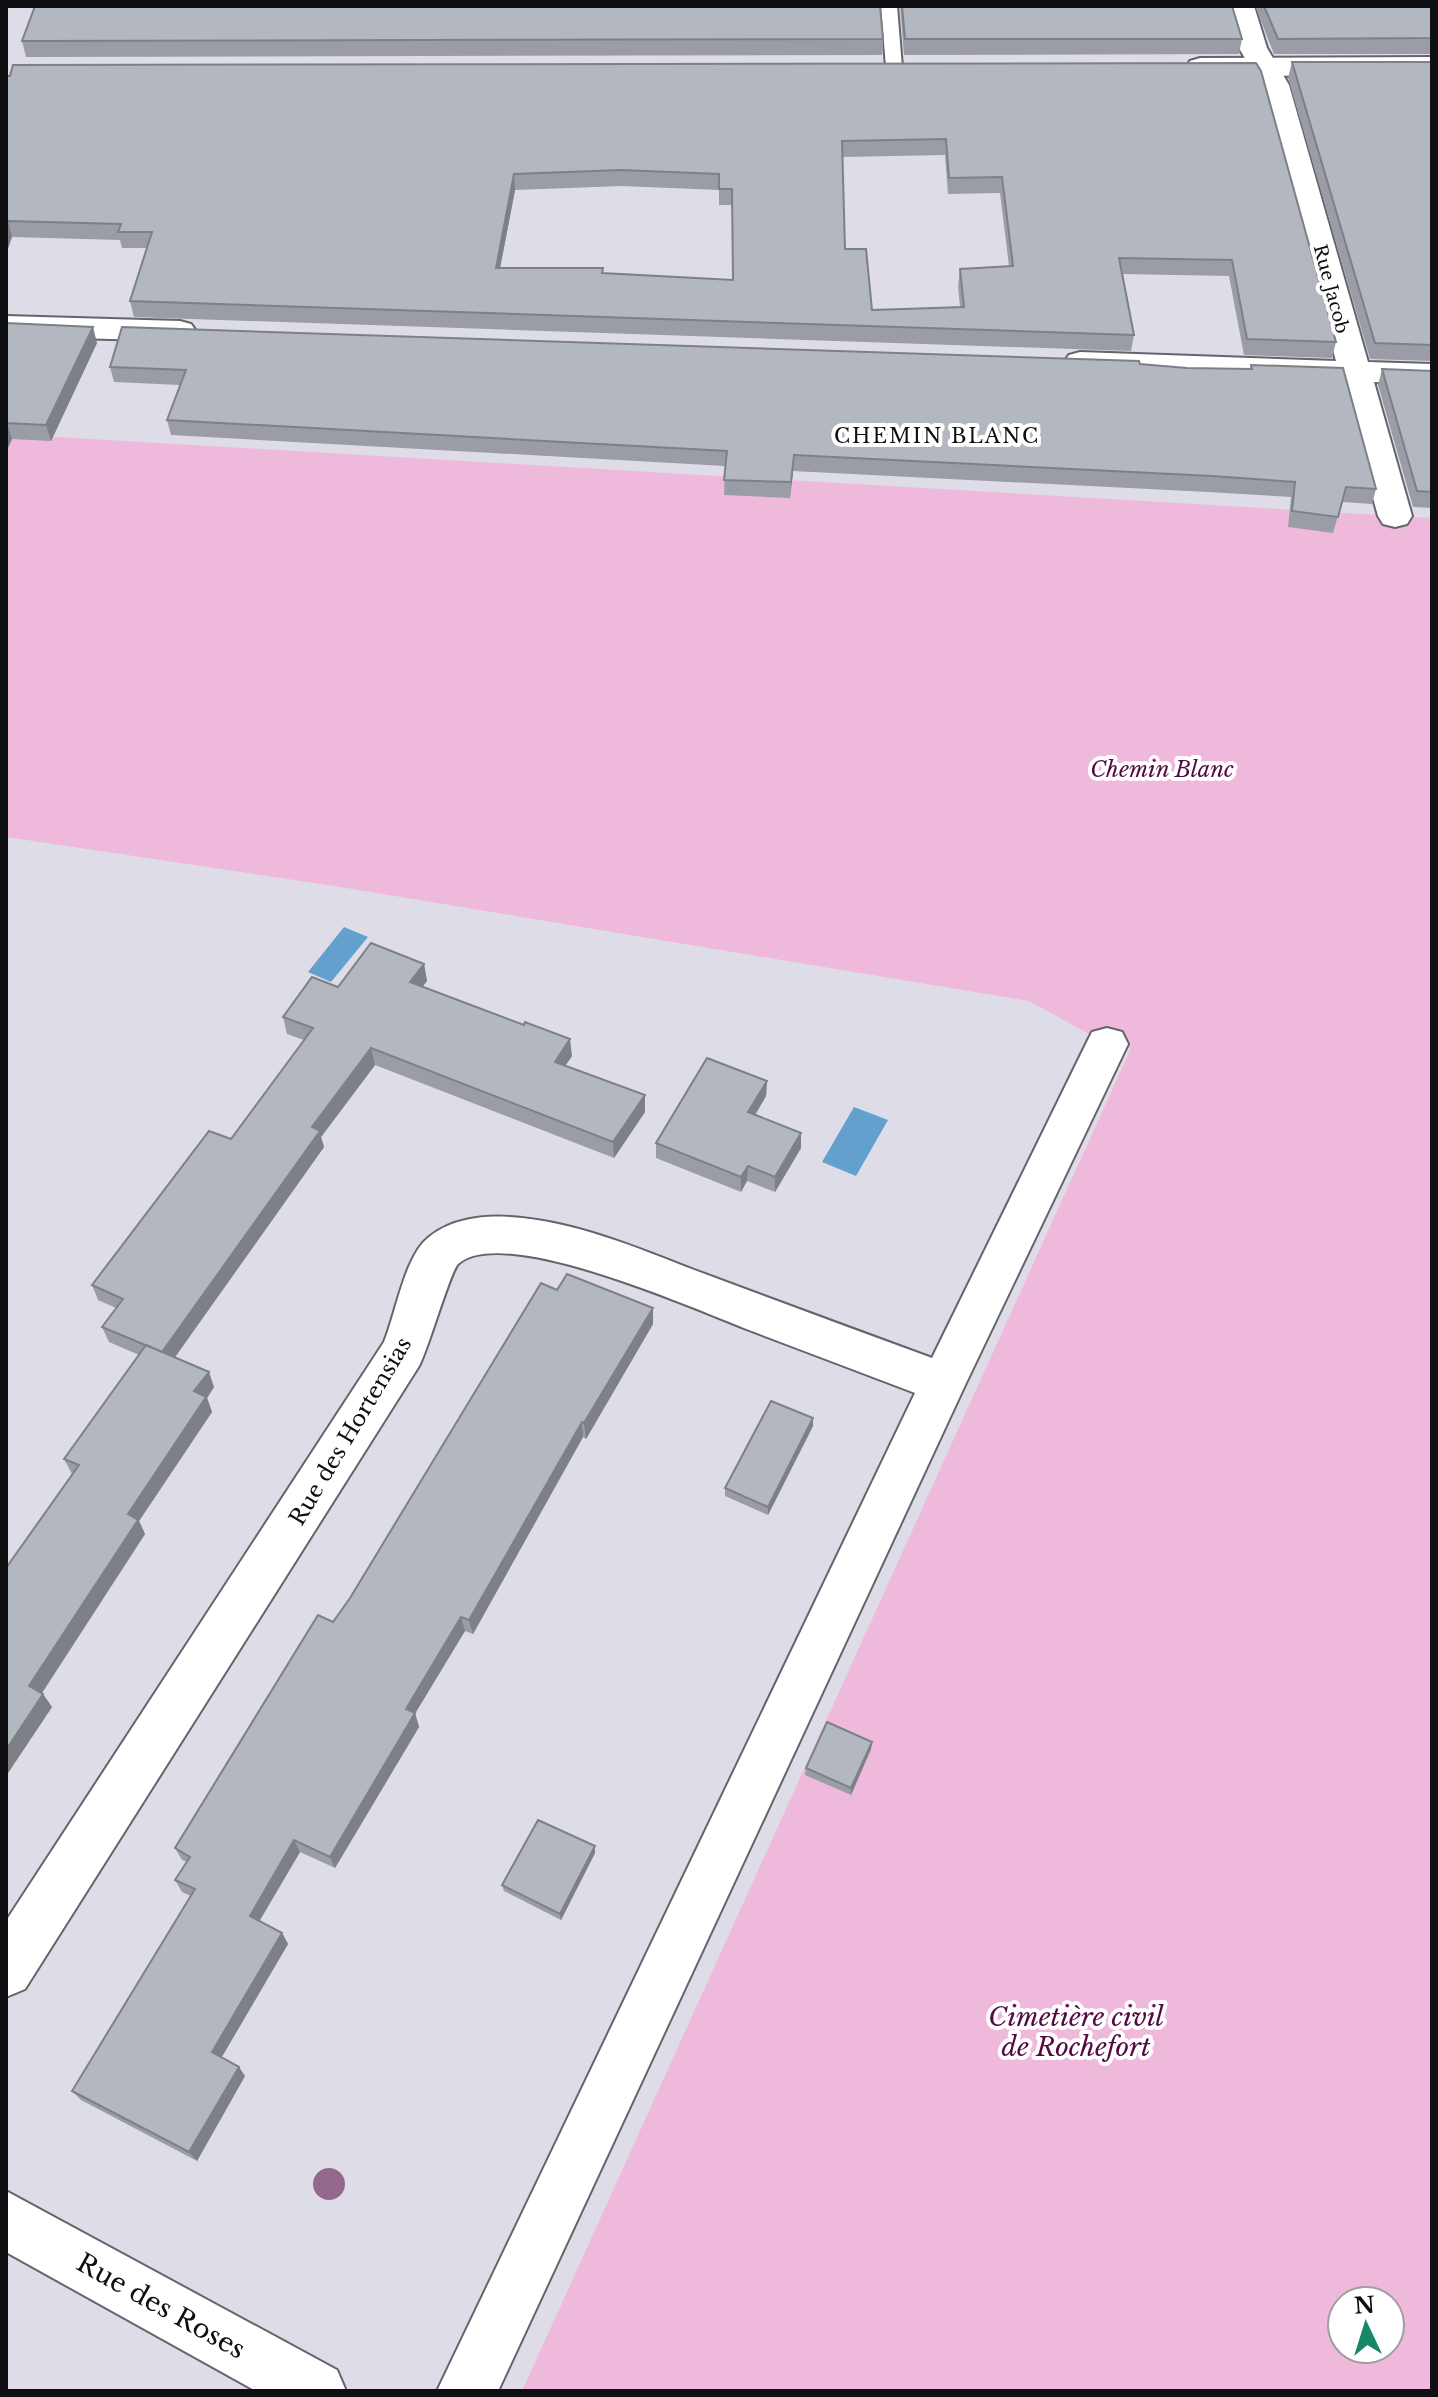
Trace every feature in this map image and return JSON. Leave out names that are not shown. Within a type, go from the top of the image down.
[{"type":"street","name":"Rue Jacob","points":[[1240,6],[1247,37],[1260,67],[1275,85],[1395,516]]},
{"type":"street","points":[[1177,67],[1432,66]]},
{"type":"street","points":[[862,68],[925,67]]},
{"type":"street","points":[[6,326],[212,333]]},
{"type":"street","points":[[1052,361],[1432,374]]},
{"type":"street","points":[[467,2391],[943,1383],[1107,1044]]},
{"type":"street","name":"Rue des Hortensias","points":[[6,1970],[403,1352],[430,1268],[447,1246],[473,1235],[500,1234],[560,1243],[623,1262],[943,1383]]},
{"type":"street","name":"Rue des Roses","points":[[6,2220],[316,2391]]},
{"type":"lane","points":[[889,6],[894,67]]},
{"type":"green space","points":[[6,434],[1432,518],[1432,2391],[522,2391],[1131,1048],[1107,1044],[1029,1001],[334,886],[6,837]]},
{"type":"water","points":[[344,927],[368,937],[331,982],[308,972]]},
{"type":"water","points":[[854,1107],[888,1120],[856,1176],[822,1162]]},
{"type":"building","points":[[35,6],[880,6],[883,39],[22,41]]},
{"type":"building","points":[[902,6],[1232,6],[1242,39],[905,39]]},
{"type":"building","points":[[1264,6],[1432,6],[1432,38],[1278,39]]},
{"type":"building","points":[[1292,62],[1432,62],[1432,345],[1375,343]]},
{"type":"building","points":[[1256,63],[1261,71],[1336,342],[1247,339],[1232,260],[1119,258],[1134,335],[130,301],[152,232],[118,232],[121,224],[8,221],[6,226],[6,76],[10,76],[13,65]],"holes":[[[946,139],[949,178],[1002,177],[1013,266],[960,269],[964,307],[872,310],[866,249],[845,249],[842,141]],[[621,170],[719,174],[719,189],[732,189],[733,280],[602,273],[603,268],[496,268],[514,174]]]},
{"type":"building","points":[[6,323],[93,327],[46,425],[6,425]]},
{"type":"building","points":[[122,327],[1139,361],[1140,364],[1187,368],[1252,369],[1251,365],[1343,368],[1376,489],[1346,487],[1338,517],[1292,511],[1295,482],[794,455],[791,482],[724,480],[727,451],[167,420],[186,370],[110,367]]},
{"type":"building","points":[[1382,369],[1432,371],[1432,492],[1417,491]]},
{"type":"building","points":[[371,943],[424,964],[410,982],[570,1039],[555,1062],[645,1095],[613,1142],[371,1048],[312,1127],[320,1131],[162,1352],[102,1327],[123,1299],[92,1285],[209,1131],[231,1139],[313,1028],[283,1017],[312,977],[338,987]]},
{"type":"building","points":[[707,1058],[767,1081],[748,1112],[801,1133],[775,1177],[748,1166],[741,1177],[656,1143]]},
{"type":"building","points":[[567,1274],[653,1308],[582,1422],[469,1620],[461,1617],[406,1709],[415,1713],[330,1857],[294,1840],[250,1916],[282,1933],[212,2052],[239,2067],[189,2152],[72,2091],[195,1889],[175,1880],[190,1857],[175,1848],[318,1615],[333,1622],[350,1598],[541,1283],[557,1290]]},
{"type":"building","points":[[146,1345],[209,1372],[194,1391],[206,1397],[128,1514],[138,1520],[29,1686],[43,1694],[6,1750],[6,1568],[79,1465],[64,1459]]},
{"type":"building","points":[[771,1401],[813,1418],[768,1507],[725,1488]]},
{"type":"building","points":[[827,1722],[872,1742],[851,1788],[806,1768]]},
{"type":"building","points":[[538,1820],[595,1846],[560,1914],[502,1885]]},
{"type":"district","name":"CHEMIN BLANC","points":[[937,436]]},
{"type":"park label","name":"Chemin Blanc","points":[[1162,769]]},
{"type":"park label","name":"Cimetière civil de Rochefort","points":[[1076,2032]]}]
